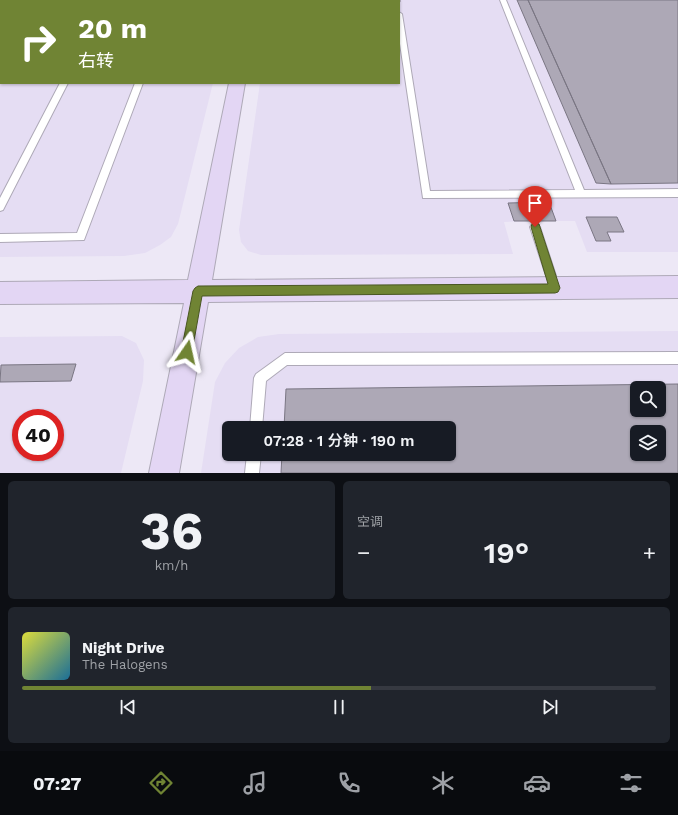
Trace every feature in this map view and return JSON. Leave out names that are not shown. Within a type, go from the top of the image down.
[{"type":"street","points":[[164,473],[238,84]]},
{"type":"street","points":[[0,293],[678,287]]},
{"type":"lane","points":[[502,0],[581,194]]},
{"type":"lane","points":[[400,21],[426,195],[526,196],[678,193]]},
{"type":"lane","points":[[0,207],[63,84]]},
{"type":"lane","points":[[0,238],[80,237],[139,84]]},
{"type":"lane","points":[[535,227],[555,288]]},
{"type":"lane","points":[[257,421],[260,378],[285,359],[678,358]]},
{"type":"lane","points":[[252,473],[253,461]]},
{"type":"shaded area","points":[[400,0],[678,0],[678,252],[587,252],[575,221],[504,222],[513,254],[261,255],[248,251],[241,242],[239,230],[260,84],[400,84]]},
{"type":"shaded area","points":[[0,84],[213,84],[178,224],[171,237],[145,253],[124,256],[0,257]]},
{"type":"shaded area","points":[[678,331],[678,473],[201,473],[215,382],[225,363],[239,348],[258,337],[279,334]]},
{"type":"shaded area","points":[[122,336],[136,343],[144,360],[143,381],[121,473],[0,473],[0,337]]},
{"type":"building","points":[[517,0],[528,0],[611,184],[596,183]]},
{"type":"building","points":[[528,0],[678,0],[678,183],[611,184]]},
{"type":"building","points":[[549,202],[556,221],[514,221],[508,203]]},
{"type":"building","points":[[586,217],[617,217],[624,232],[607,232],[611,241],[596,241]]},
{"type":"building","points":[[76,364],[71,381],[0,382],[1,365]]},
{"type":"building","points":[[666,384],[678,384],[678,473],[281,473],[282,461],[456,461],[456,421],[284,421],[286,389],[630,385],[630,417],[666,417]]},
{"type":"route","points":[[187,352],[198,291],[555,288],[535,227]]}]
